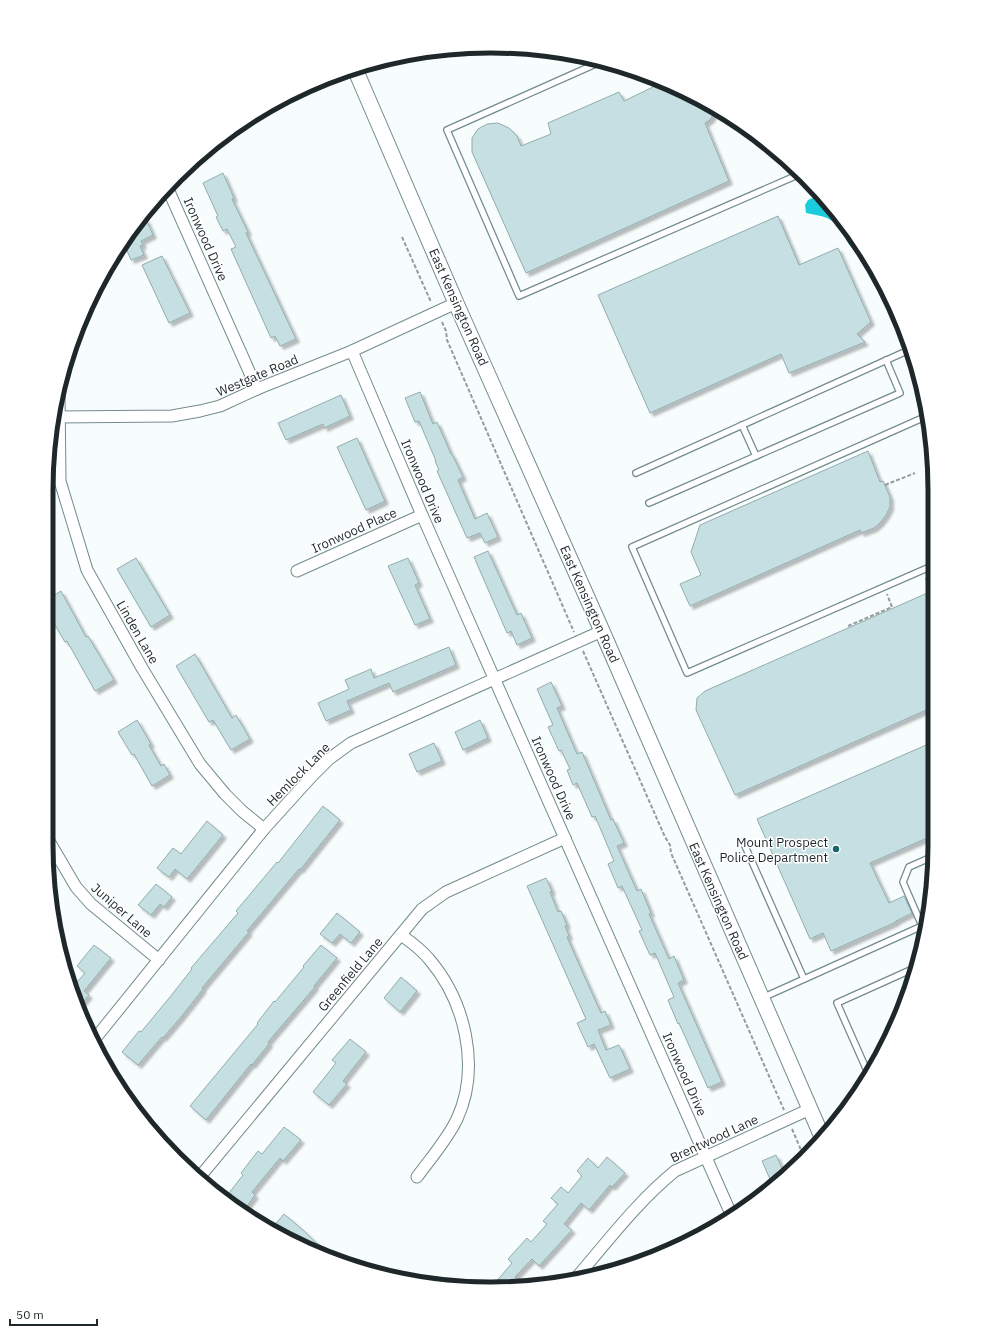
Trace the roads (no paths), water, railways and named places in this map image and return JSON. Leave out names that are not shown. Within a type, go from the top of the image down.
[{"type":"main road","name":"East Kensington Road","points":[[357,74],[456,303],[602,631],[820,1132]]},
{"type":"street","name":"Ironwood Drive","points":[[170,193],[257,390]]},
{"type":"street","name":"Westgate Road","points":[[59,417],[172,416],[220,406],[352,351],[456,303]]},
{"type":"street","name":"Ironwood Drive","points":[[352,351],[422,515],[730,1211]]},
{"type":"street","name":"Linden Lane","points":[[58,429],[60,481],[87,570],[142,668],[200,764],[225,794],[242,811],[264,829]]},
{"type":"street","name":"Ironwood Place","points":[[297,571],[422,515]]},
{"type":"street","name":"Hemlock Lane","points":[[97,1036],[264,829],[329,759],[351,743],[602,631]]},
{"type":"street","name":"Greenfield Lane","points":[[203,1173],[422,909],[446,892],[565,838]]},
{"type":"street","name":"Juniper Lane","points":[[53,848],[76,887],[91,904],[159,960]]},
{"type":"street","points":[[401,935],[416,946],[428,958],[449,988],[458,1007],[468,1052],[466,1085],[457,1119],[417,1177]]},
{"type":"street","name":"Brentwood Lane","points":[[580,1273],[646,1198],[659,1184],[675,1171],[810,1109]]},
{"type":"lane","points":[[593,65],[447,130],[519,296],[795,176]]},
{"type":"lane","points":[[636,473],[905,352]]},
{"type":"lane","points":[[649,503],[900,393],[886,360]]},
{"type":"lane","points":[[922,418],[632,547],[687,674],[928,568]]},
{"type":"lane","points":[[742,425],[756,456]]},
{"type":"lane","points":[[745,846],[804,979]]},
{"type":"lane","points":[[921,920],[903,882],[909,867],[927,859]]},
{"type":"lane","points":[[762,998],[920,928]]},
{"type":"lane","points":[[866,1068],[836,1003],[909,970]]},
{"type":"water","points":[[815,197],[838,224],[856,250],[850,246],[840,229],[833,221],[825,217],[806,213],[805,205],[808,200]]},
{"type":"place","name":"Mount Prospect Police Department","points":[[836,849]]}]
